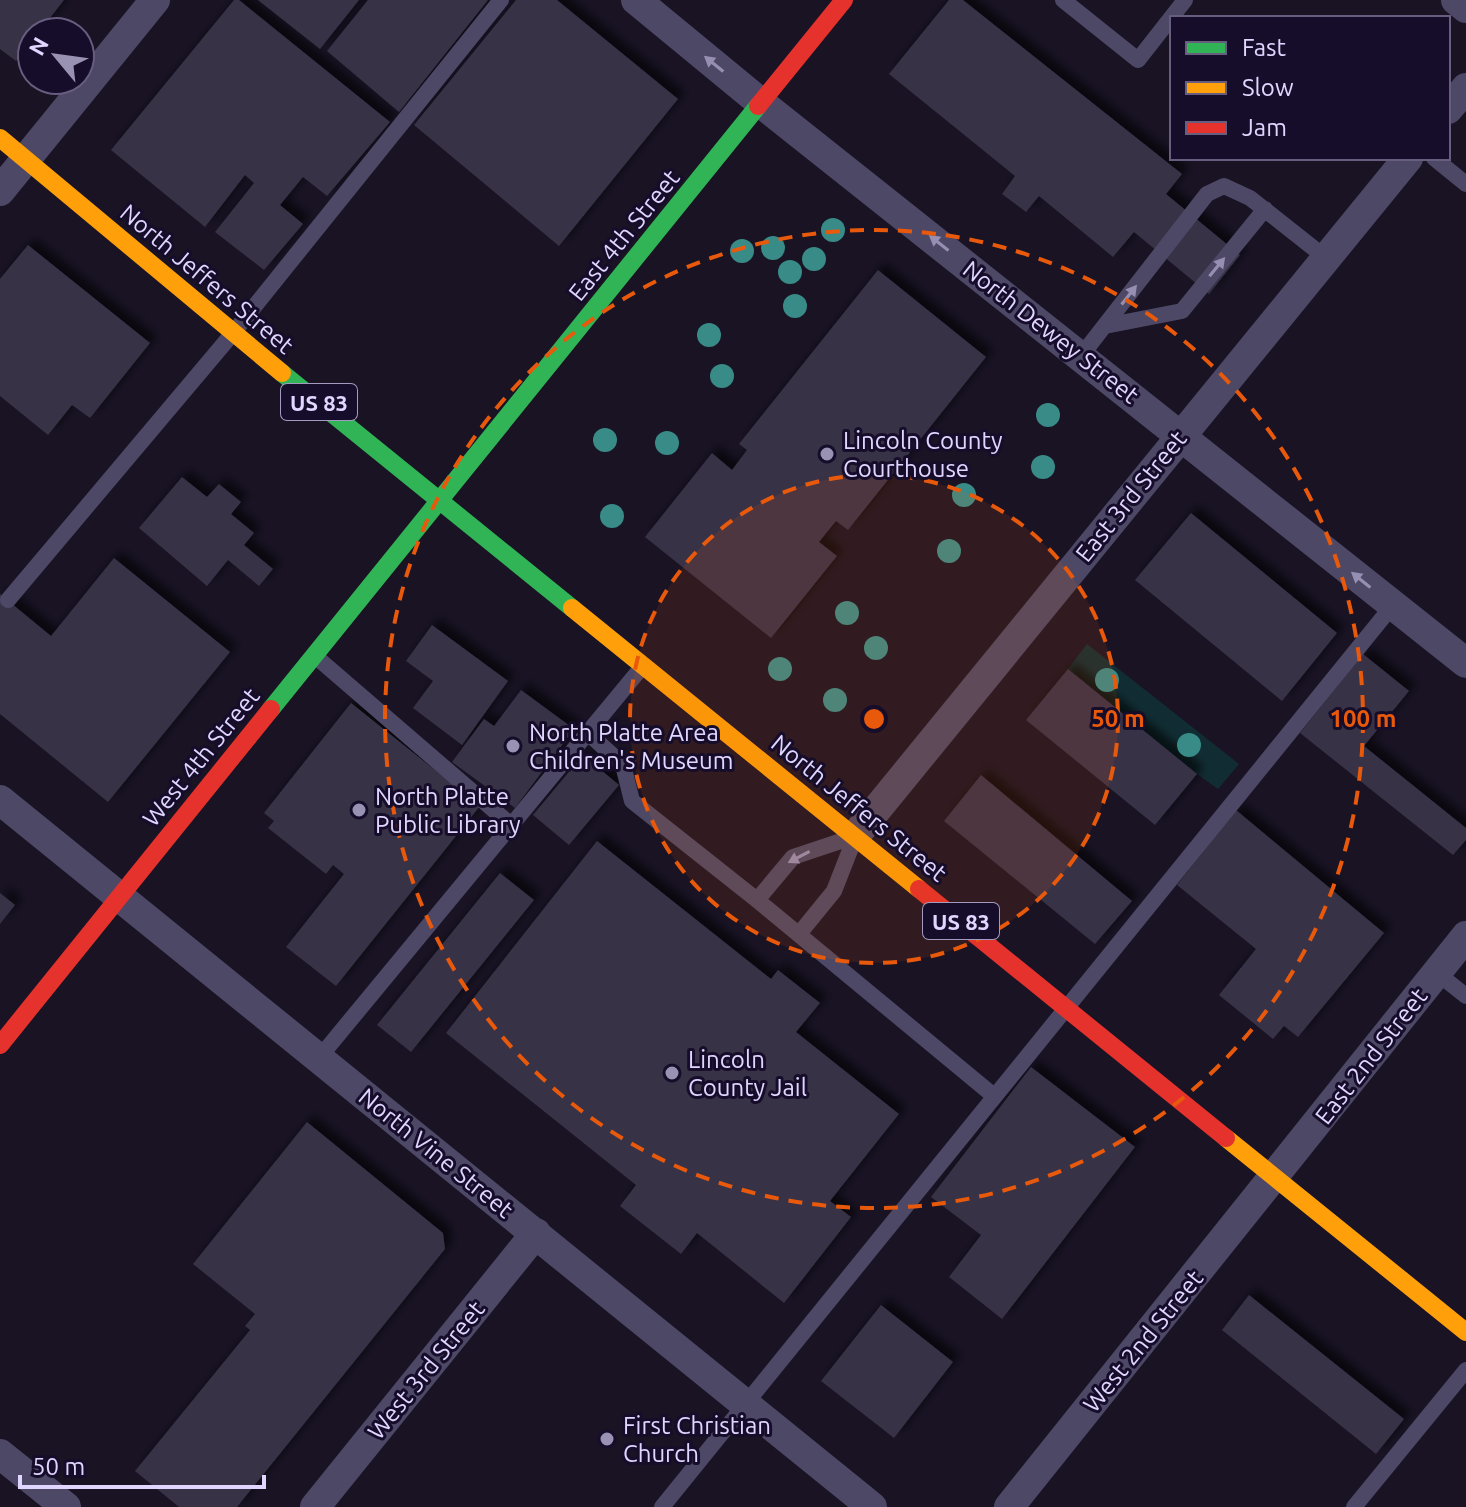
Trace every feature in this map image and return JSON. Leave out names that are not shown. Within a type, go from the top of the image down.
[{"type":"main road","name":"East 4th Street","points":[[440,499],[844,0]]},
{"type":"main road","name":"North Jeffers Street","points":[[0,138],[233,333],[1466,1332]]},
{"type":"main road","name":"West 4th Street","points":[[0,1045],[440,499]]},
{"type":"street","points":[[0,191],[155,0]]},
{"type":"street","name":"North Dewey Street","points":[[636,0],[761,103],[1466,663]]},
{"type":"street","points":[[1456,0],[1466,8]]},
{"type":"street","points":[[1450,107],[1466,88]]},
{"type":"street","name":"East 3rd Street","points":[[855,836],[1406,160]]},
{"type":"street","name":"North Vine Street","points":[[0,800],[872,1507]]},
{"type":"street","name":"East 2nd Street","points":[[1276,1176],[1466,936]]},
{"type":"street","name":"West 2nd Street","points":[[1009,1507],[1276,1176]]},
{"type":"street","name":"West 3rd Street","points":[[315,1507],[536,1233]]},
{"type":"street","points":[[0,1454],[66,1507]]},
{"type":"lane","points":[[8,600],[233,333],[501,0]]},
{"type":"lane","points":[[1063,0],[1138,60],[1170,19]]},
{"type":"lane","points":[[1172,16],[1185,0]]},
{"type":"lane","points":[[1436,160],[1466,184]]},
{"type":"lane","points":[[1081,356],[1207,194],[1224,186],[1250,198],[1326,258]]},
{"type":"lane","points":[[1105,326],[1182,311],[1265,209]]},
{"type":"lane","points":[[662,1507],[1393,605]]},
{"type":"lane","points":[[314,655],[511,825]]},
{"type":"lane","points":[[319,1058],[644,664]]},
{"type":"lane","points":[[588,733],[623,765],[632,801],[994,1096]]},
{"type":"lane","points":[[757,900],[793,857],[855,836]]},
{"type":"lane","points":[[799,934],[834,891],[855,836]]},
{"type":"lane","points":[[1437,973],[1466,996]]},
{"type":"lane","points":[[1354,1507],[1466,1370]]},
{"type":"green space","points":[[1087,644],[1239,764],[1218,789],[1068,669]]},
{"type":"building","points":[[0,0],[64,0],[52,16],[16,16],[16,61],[0,49]]},
{"type":"building","points":[[234,0],[239,0],[390,122],[327,196],[303,177],[280,205],[303,224],[264,270],[215,232],[254,183],[245,175],[205,227],[111,150]]},
{"type":"building","points":[[258,0],[359,0],[320,49]]},
{"type":"building","points":[[368,0],[488,0],[399,112],[327,51]]},
{"type":"building","points":[[516,0],[557,0],[678,99],[559,246],[414,125]]},
{"type":"building","points":[[949,0],[963,0],[1182,174],[1166,194],[1240,255],[1209,294],[1134,232],[1113,257],[1039,196],[1026,212],[1002,194],[1015,176],[889,74]]},
{"type":"building","points":[[28,245],[150,343],[90,418],[72,405],[48,435],[0,396],[0,279]]},
{"type":"building","name":"Lincoln County Courthouse","points":[[878,270],[986,357],[848,530],[836,521],[819,542],[837,556],[771,638],[645,537],[712,453],[732,470],[747,450],[739,444]]},
{"type":"building","points":[[182,477],[207,497],[219,484],[241,502],[231,514],[254,533],[244,545],[273,569],[259,586],[228,560],[207,586],[139,528]]},
{"type":"building","points":[[1191,513],[1337,633],[1282,701],[1135,580]]},
{"type":"building","points":[[114,558],[230,652],[108,802],[0,714],[0,594],[51,636]]},
{"type":"building","points":[[432,625],[508,681],[462,745],[413,708],[433,681],[406,661]]},
{"type":"building","points":[[1363,654],[1409,691],[1364,746],[1466,828],[1466,840],[1453,855],[1300,733]]},
{"type":"building","points":[[1068,669],[1197,774],[1155,825],[1026,720]]},
{"type":"building","name":"North Platte Area Children's Museum","points":[[521,690],[574,729],[515,808],[452,762],[484,719],[494,726]]},
{"type":"building","points":[[351,703],[480,806],[336,986],[286,947],[344,874],[333,865],[326,874],[268,828],[274,821],[264,813]]},
{"type":"building","points":[[583,755],[619,785],[569,845],[533,815]]},
{"type":"building","points":[[981,775],[1132,901],[1095,944],[944,821]]},
{"type":"building","points":[[1236,810],[1384,933],[1298,1037],[1284,1026],[1273,1039],[1219,995],[1256,949],[1177,885]]},
{"type":"building","name":"Lincoln County Jail","points":[[597,841],[771,979],[778,970],[820,1003],[796,1032],[899,1114],[830,1201],[851,1217],[784,1303],[697,1233],[681,1254],[620,1206],[636,1185],[446,1033]]},
{"type":"building","points":[[500,873],[534,900],[411,1052],[377,1025]]},
{"type":"building","points":[[0,893],[15,905],[0,924]]},
{"type":"building","points":[[1031,1067],[1135,1147],[1002,1319],[949,1277],[981,1235],[931,1197]]},
{"type":"building","points":[[307,1122],[443,1233],[445,1249],[237,1507],[179,1507],[135,1471],[250,1330],[245,1326],[255,1314],[193,1264]]},
{"type":"building","points":[[1249,1295],[1404,1419],[1376,1454],[1222,1330]]},
{"type":"building","points":[[881,1305],[953,1362],[894,1438],[821,1381]]},
{"type":"traffic: fast","points":[[271,709],[758,106]]},
{"type":"traffic: fast","points":[[282,373],[572,608]]},
{"type":"traffic: slow","points":[[0,138],[282,373]]},
{"type":"traffic: slow","points":[[572,608],[919,889]]},
{"type":"traffic: slow","points":[[1226,1138],[1466,1332]]},
{"type":"traffic: jam","points":[[758,106],[844,0]]},
{"type":"traffic: jam","points":[[0,1045],[271,709]]},
{"type":"traffic: jam","points":[[919,889],[1226,1138]]},
{"type":"place","name":"Lincoln County Courthouse","points":[[827,454]]},
{"type":"place","name":"North Platte Area Children's Museum","points":[[513,746]]},
{"type":"place","name":"North Platte Public Library","points":[[359,810]]},
{"type":"place","name":"Lincoln County Jail","points":[[672,1073]]},
{"type":"place","name":"First Christian Church","points":[[607,1439]]}]
